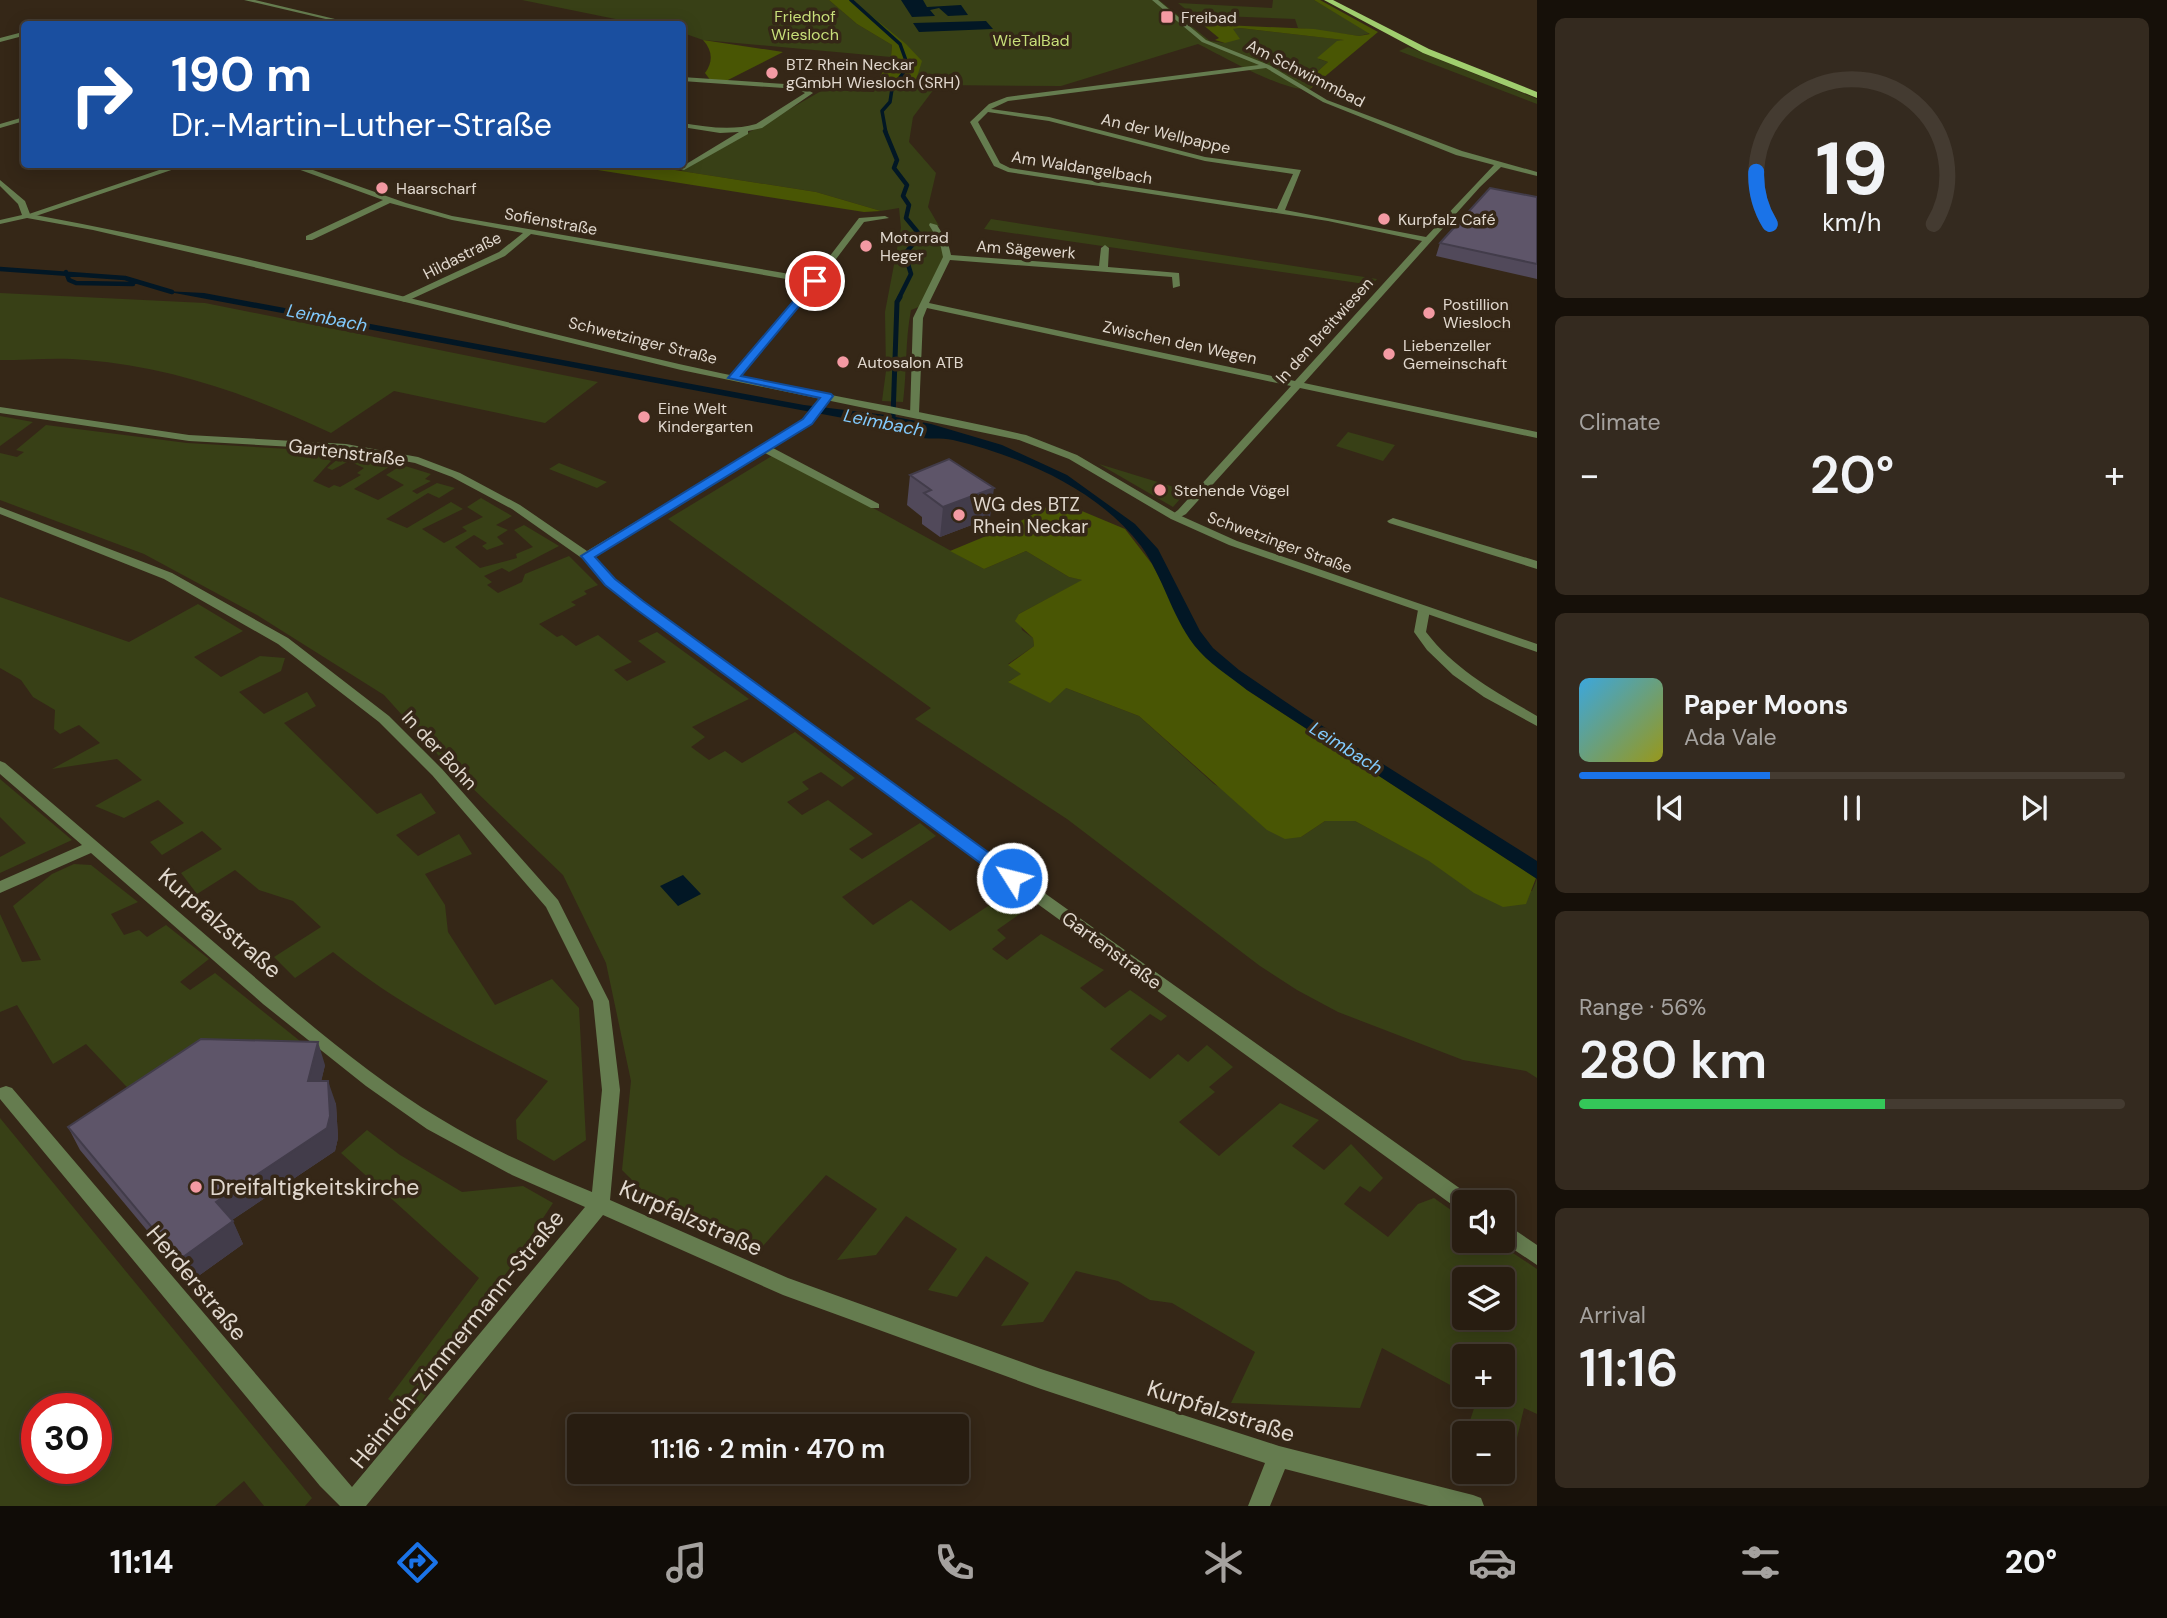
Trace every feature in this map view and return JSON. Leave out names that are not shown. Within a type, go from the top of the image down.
[{"type":"main road","points":[[1328,0],[1426,51],[1537,95]]},
{"type":"street","points":[[247,0],[340,21]]},
{"type":"street","name":"Am Schwimmbad","points":[[1155,0],[1204,41],[1267,66],[1310,93],[1359,116],[1427,142],[1498,165],[1537,174]]},
{"type":"street","points":[[0,40],[21,36]]},
{"type":"street","points":[[986,110],[1007,99],[1267,66]]},
{"type":"street","points":[[686,73],[700,75],[703,77],[701,80]]},
{"type":"street","points":[[686,79],[800,87],[810,93],[686,167]]},
{"type":"street","name":"Am Waldangelbach","points":[[986,110],[975,120],[975,125],[997,164],[1008,170],[1280,212],[1427,240]]},
{"type":"street","name":"An der Wellpappe","points":[[986,110],[1041,118],[1205,159],[1298,172],[1280,212]]},
{"type":"street","points":[[0,126],[21,120]]},
{"type":"street","points":[[686,126],[724,131],[749,130]]},
{"type":"street","name":"In den Breitwiesen","points":[[1174,517],[1182,512],[1498,165]]},
{"type":"street","points":[[165,168],[170,170]]},
{"type":"street","points":[[0,182],[22,203],[27,216],[175,168]]},
{"type":"street","name":"Sofienstraße","points":[[298,168],[390,200],[453,218],[815,281]]},
{"type":"street","points":[[309,238],[390,200]]},
{"type":"street","name":"Schwetzinger Straße","points":[[0,222],[27,216],[93,228],[733,378],[1002,431],[1052,447],[1174,517],[1256,552],[1537,648]]},
{"type":"street","points":[[733,378],[815,281],[862,220],[885,218]]},
{"type":"street","name":"Am Sägewerk","points":[[924,305],[947,257],[944,243],[933,225]]},
{"type":"street","name":"Hildastraße","points":[[405,299],[502,254],[530,232]]},
{"type":"street","name":"Am Sägewerk","points":[[1103,268],[1105,248]]},
{"type":"street","name":"Am Sägewerk","points":[[947,257],[1176,275]]},
{"type":"street","points":[[1176,264],[1176,286]]},
{"type":"street","points":[[909,412],[918,318],[924,305]]},
{"type":"street","name":"Zwischen den Wegen","points":[[924,305],[1537,435]]},
{"type":"street","points":[[587,556],[766,449],[809,420],[827,396]]},
{"type":"street","name":"Gartenstraße","points":[[0,410],[190,438],[346,447],[418,460],[456,475],[516,507],[587,556],[610,582],[628,597],[854,764],[1452,1194]]},
{"type":"street","points":[[766,449],[875,506]]},
{"type":"street","name":"In der Bohn","points":[[0,510],[168,576],[283,641],[384,719],[437,772],[534,884],[552,905],[601,1001],[611,1090],[600,1204]]},
{"type":"street","points":[[1393,521],[1537,565]]},
{"type":"street","points":[[1424,610],[1420,632],[1433,652],[1465,677],[1537,722]]},
{"type":"street","name":"Kurpfalzstraße","points":[[0,766],[269,999],[372,1081],[433,1124],[519,1169],[783,1286],[1041,1379],[1279,1457],[1473,1506]]},
{"type":"street","points":[[0,887],[93,846]]},
{"type":"street","name":"Herderstraße","points":[[6,1093],[353,1505]]},
{"type":"street","name":"Heinrich-Zimmermann-Straße","points":[[353,1505],[600,1204]]},
{"type":"street","points":[[1515,1239],[1537,1255]]},
{"type":"street","points":[[1259,1506],[1279,1457]]},
{"type":"green space","name":"Friedhof Wiesloch","points":[[522,0],[829,0],[857,24],[892,45],[891,57],[703,40],[686,34],[686,21],[625,21]]},
{"type":"green space","points":[[829,0],[852,0],[906,44],[922,61],[916,80],[880,77],[891,57],[892,45],[857,24]]},
{"type":"green space","name":"WieTalBad","points":[[852,0],[1159,0],[1210,41],[1225,43],[1233,29],[1240,28],[1345,40],[1337,42],[1319,59],[1328,62],[1318,71],[1310,89],[1299,89],[1270,80],[1198,44],[1061,86],[937,85],[913,117],[909,142],[936,173],[928,207],[939,226],[936,226],[947,257],[924,305],[911,310],[903,402],[882,401],[886,371],[885,312],[901,228],[899,208],[881,211],[816,192],[681,171],[823,90],[874,92],[880,77],[916,80],[877,22]]},
{"type":"green space","points":[[1273,0],[1314,0],[1371,33],[1359,36],[1298,28],[1295,19],[1193,15],[1178,3],[1272,8]]},
{"type":"green space","points":[[1314,0],[1320,0],[1378,32],[1310,89],[1318,71],[1328,62],[1317,58],[1337,41],[1344,40],[1240,28],[1233,29],[1240,39],[1225,43],[1215,40],[1219,38],[1202,24],[1314,29],[1359,36],[1370,34]]},
{"type":"green space","points":[[703,40],[783,52],[724,82],[711,81],[705,73],[711,61],[710,52]]},
{"type":"green space","points":[[1408,47],[1537,99],[1537,104],[1399,51]]},
{"type":"green space","points":[[585,168],[662,168],[816,192],[881,211],[864,212]]},
{"type":"green space","points":[[991,219],[1377,279],[1372,285],[984,229]]},
{"type":"green space","points":[[0,293],[205,303],[598,382],[545,423],[394,391],[331,433],[242,395],[150,369],[75,359],[0,360]]},
{"type":"green space","points":[[0,416],[33,422],[0,446]]},
{"type":"green space","points":[[46,425],[187,443],[339,452],[313,481],[329,488],[334,485],[340,487],[361,475],[357,473],[364,468],[349,461],[332,470],[327,468],[344,454],[395,463],[354,489],[378,500],[404,485],[386,475],[402,465],[431,474],[425,479],[431,481],[412,491],[417,494],[437,483],[455,488],[439,498],[428,493],[386,519],[407,528],[451,502],[463,509],[422,529],[444,543],[467,531],[462,527],[483,517],[467,507],[481,498],[512,516],[496,525],[508,530],[497,537],[504,544],[487,550],[482,546],[487,543],[474,535],[455,547],[480,568],[517,558],[516,554],[533,547],[514,530],[524,525],[559,546],[509,572],[502,568],[484,576],[492,582],[487,585],[498,593],[522,582],[525,574],[569,556],[598,585],[584,591],[587,594],[571,602],[576,605],[539,624],[557,637],[562,635],[576,646],[598,635],[632,662],[614,670],[627,681],[666,662],[638,641],[657,632],[749,699],[692,727],[705,737],[691,747],[709,760],[725,751],[742,763],[795,732],[855,778],[842,787],[821,772],[802,782],[809,789],[787,802],[802,815],[828,800],[873,834],[849,849],[862,859],[920,823],[936,836],[842,897],[873,925],[911,900],[950,931],[1011,891],[1031,906],[997,930],[1006,938],[992,949],[1007,960],[1041,934],[1104,970],[1080,988],[1105,1008],[1130,990],[1167,1016],[1161,1021],[1150,1014],[1110,1049],[1150,1079],[1178,1054],[1188,1062],[1207,1045],[1233,1067],[1209,1087],[1215,1092],[1179,1122],[1219,1156],[1280,1103],[1319,1120],[1292,1146],[1324,1170],[1351,1144],[1383,1178],[1370,1192],[1360,1186],[1344,1204],[1388,1237],[1418,1204],[1434,1198],[1452,1211],[1452,1253],[1513,1253],[1537,1269],[1537,1414],[1524,1408],[1515,1446],[1515,1421],[1470,1421],[1474,1407],[1515,1407],[1515,1344],[1452,1344],[1452,1386],[1382,1348],[1360,1408],[1231,1403],[1255,1352],[1172,1303],[1150,1300],[1118,1281],[1076,1271],[1043,1322],[1001,1326],[1029,1283],[986,1256],[957,1297],[928,1290],[957,1249],[906,1216],[876,1255],[837,1260],[877,1209],[826,1175],[763,1246],[658,1206],[622,1170],[631,1081],[606,963],[563,875],[439,756],[384,695],[257,615],[144,554],[0,500],[0,453],[17,457],[24,452],[16,450]]},
{"type":"green space","points":[[1348,432],[1395,445],[1383,461],[1336,446]]},
{"type":"green space","points":[[775,454],[984,569],[1026,551],[1069,577],[1083,580],[1019,614],[1022,630],[1033,638],[1034,646],[1008,664],[1022,674],[1009,681],[1066,688],[1139,716],[1214,784],[1301,837],[1325,821],[1355,821],[1430,861],[1532,891],[1537,879],[1537,1078],[1526,1071],[1463,1060],[1338,1012],[1297,990],[1260,966],[1067,819],[915,719],[931,708],[668,519]]},
{"type":"green space","points":[[559,463],[607,482],[597,488],[549,469]]},
{"type":"green space","points":[[1099,464],[1187,491],[1173,507]]},
{"type":"green space","points":[[1058,501],[1125,529],[1152,564],[1195,646],[1247,690],[1536,878],[1526,904],[1503,907],[1474,893],[1429,861],[1355,821],[1325,821],[1301,837],[1285,839],[1267,830],[1139,716],[1066,688],[1050,703],[1008,682],[1021,674],[1008,665],[1034,646],[1033,638],[1015,621],[1019,614],[1082,580],[1069,577],[1026,551],[984,569],[950,551],[1015,524]]},
{"type":"green space","points":[[0,597],[129,642],[198,604],[243,631],[194,657],[221,677],[260,656],[285,658],[281,671],[239,692],[264,714],[307,692],[316,706],[284,723],[377,814],[421,793],[436,813],[396,835],[418,856],[459,834],[472,854],[425,874],[445,905],[448,932],[495,1005],[552,979],[579,1008],[586,1140],[554,1161],[517,1139],[516,1120],[548,1081],[410,1006],[333,952],[295,978],[274,957],[321,927],[293,901],[259,890],[235,870],[197,894],[181,873],[222,849],[202,831],[162,855],[150,842],[184,823],[158,800],[124,818],[95,806],[142,780],[117,759],[52,769],[100,743],[79,725],[60,734],[54,729],[55,710],[33,697],[21,680],[0,668]]},
{"type":"green space","points":[[0,779],[72,840],[0,873],[0,857],[26,843],[0,817]]},
{"type":"green space","points":[[74,864],[91,865],[138,902],[111,914],[124,935],[139,930],[147,937],[166,925],[209,959],[180,982],[190,990],[215,973],[315,1053],[143,1104],[86,1044],[53,1064],[17,1005],[0,1012],[0,914],[22,962],[41,960],[13,906],[52,874]]},
{"type":"green space","points":[[0,1118],[312,1498],[305,1506],[264,1506],[244,1481],[215,1506],[0,1506]]},
{"type":"green space","points":[[367,1130],[400,1155],[462,1192],[523,1186],[553,1203],[412,1416],[388,1399],[479,1278],[341,1153]]},
{"type":"water","points":[[901,0],[923,0],[927,7],[961,5],[968,15],[948,16],[939,8],[930,10],[935,16],[912,17]]},
{"type":"water","points":[[986,21],[993,29],[919,32],[913,23]]},
{"type":"water","points":[[164,291],[204,293],[804,405],[886,415],[931,424],[1002,445],[1067,475],[1135,524],[1158,549],[1200,631],[1213,648],[1239,670],[1305,715],[1537,861],[1537,879],[1247,690],[1212,663],[1186,633],[1149,558],[1123,526],[1080,492],[1031,466],[979,447],[948,439],[916,437],[875,424]]},
{"type":"water","points":[[683,875],[701,894],[678,906],[660,886]]},
{"type":"building","points":[[1490,188],[1537,197],[1537,264],[1440,243]]},
{"type":"building","points":[[949,459],[994,488],[943,507],[924,493],[931,490],[910,475]]},
{"type":"building","name":"Dreifaltigkeitskirche","points":[[201,1039],[318,1042],[308,1081],[328,1081],[330,1116],[327,1128],[216,1202],[233,1221],[179,1260],[68,1127]]},
{"type":"waterway","points":[[851,0],[900,44],[908,66],[892,89],[890,102],[882,111],[886,133]]},
{"type":"waterway","points":[[885,131],[897,160],[894,168],[907,185],[903,196],[909,205],[906,218],[920,235],[905,254],[911,274],[899,298]]},
{"type":"waterway","name":"Leimbach","points":[[0,269],[67,274]]},
{"type":"waterway","name":"Leimbach","points":[[67,274],[125,278],[172,292]]},
{"type":"waterway","points":[[67,274],[69,280],[76,283],[133,284]]},
{"type":"waterway","points":[[889,422],[893,417],[897,302],[900,297]]},
{"type":"place","name":"Freibad","points":[[1167,17]]},
{"type":"place","name":"BTZ Rhein Neckar gGmbH Wiesloch (SRH)","points":[[772,73]]},
{"type":"place","name":"Haarscharf","points":[[382,188]]},
{"type":"place","name":"Kurpfalz Café","points":[[1384,219]]},
{"type":"place","name":"Motorrad Heger","points":[[866,246]]},
{"type":"place","name":"Postillion Wiesloch","points":[[1429,313]]},
{"type":"place","name":"Liebenzeller Gemeinschaft","points":[[1389,354]]},
{"type":"place","name":"Autosalon ATB","points":[[843,362]]},
{"type":"place","name":"Eine Welt Kindergarten","points":[[644,417]]},
{"type":"place","name":"Stehende Vögel","points":[[1160,490]]},
{"type":"place","name":"WG des BTZ Rhein Neckar","points":[[959,515]]},
{"type":"place","name":"Dreifaltigkeitskirche","points":[[196,1187]]},
{"type":"route","points":[[815,281],[733,378],[827,396],[807,422],[587,556],[610,582],[638,604],[1012,878]]}]
